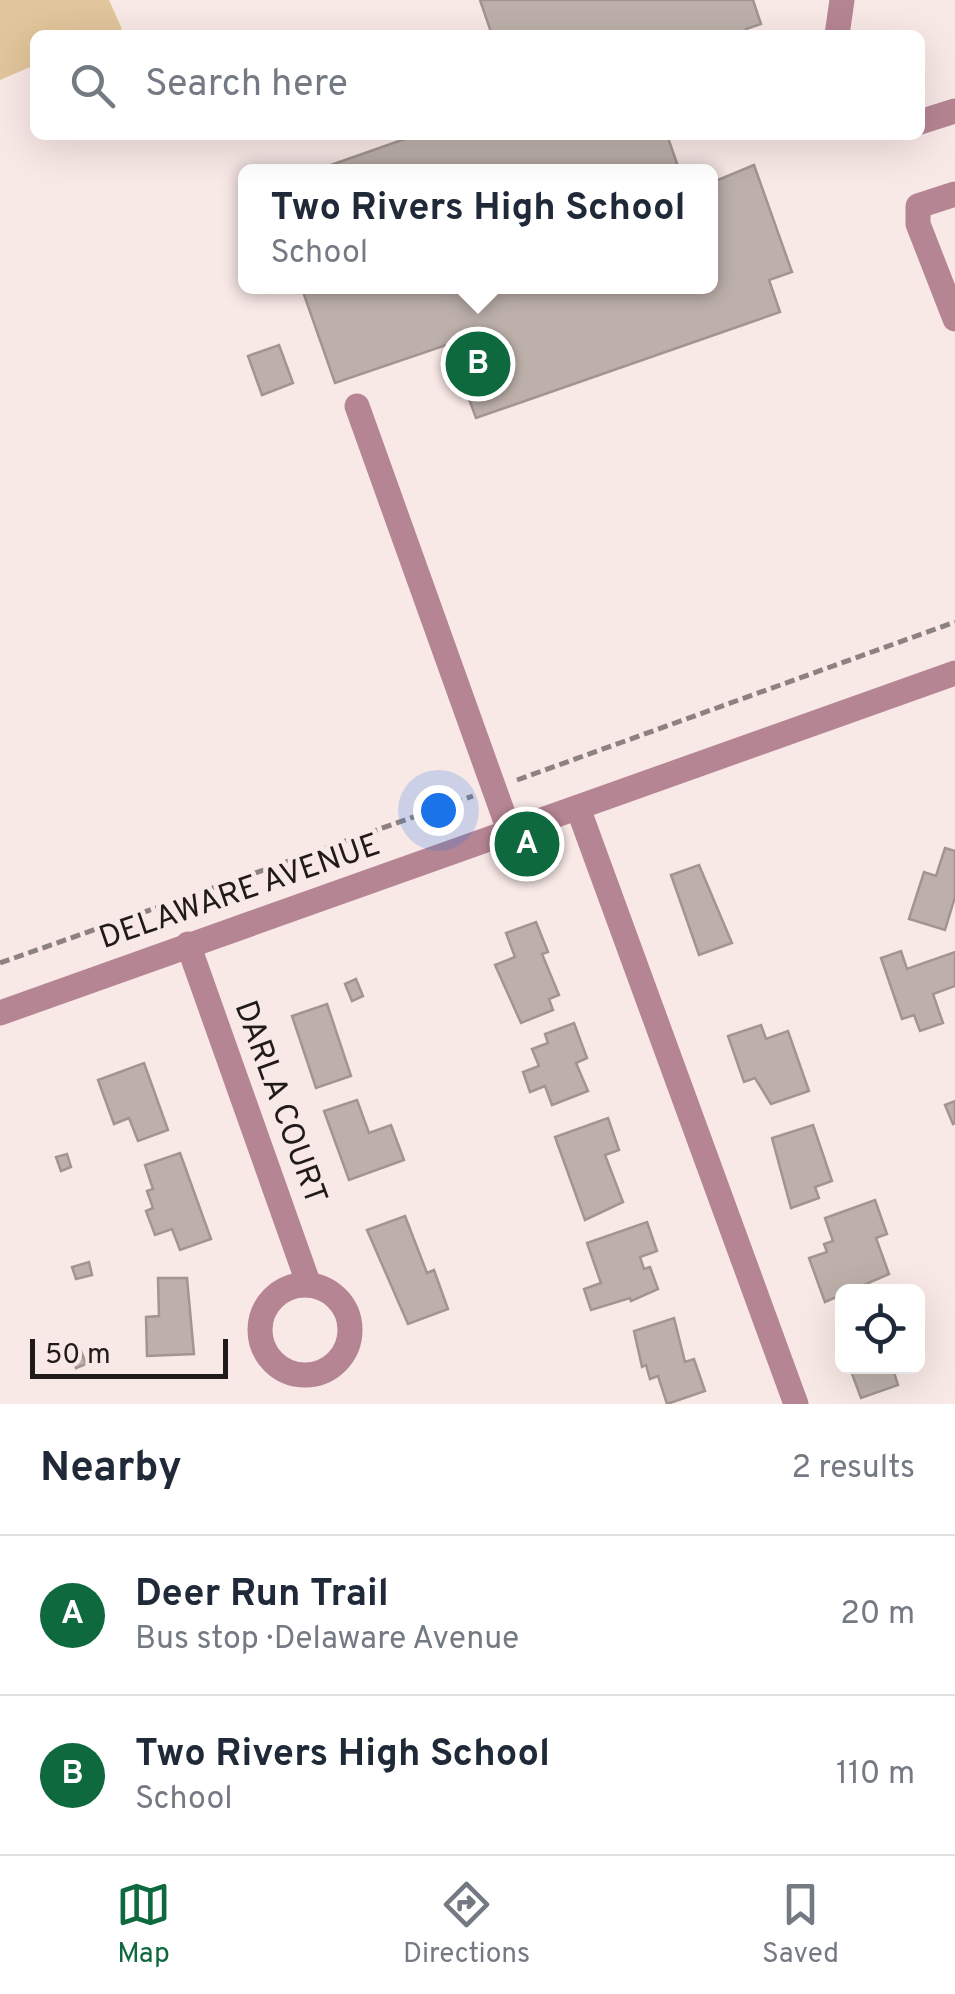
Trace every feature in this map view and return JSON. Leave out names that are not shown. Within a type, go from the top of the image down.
[{"type":"street","points":[[839,30],[842,0]]},
{"type":"street","points":[[925,120],[955,110]]},
{"type":"street","points":[[955,194],[918,206],[918,224],[955,319]]},
{"type":"street","points":[[357,406],[510,833]]},
{"type":"street","name":"DELAWARE AVENUE","points":[[0,1013],[955,673]]},
{"type":"street","points":[[578,808],[796,1404]]},
{"type":"street","name":"DARLA COURT","points":[[188,944],[309,1284]]},
{"type":"shaded area","points":[[0,0],[109,0],[122,29],[30,30],[30,67],[0,80]]},
{"type":"building","points":[[480,0],[753,0],[761,24],[746,30],[490,30]]},
{"type":"building","points":[[402,140],[669,140],[677,164],[334,164]]},
{"type":"building","points":[[754,165],[792,272],[769,280],[780,312],[476,418],[449,344],[335,383],[304,294],[718,294],[718,180]]},
{"type":"building","points":[[279,345],[293,383],[262,395],[248,356]]},
{"type":"building","points":[[945,848],[955,851],[955,897],[945,930],[909,919],[924,872],[936,876]]},
{"type":"building","points":[[699,865],[732,943],[699,955],[671,875]]},
{"type":"building","points":[[536,922],[548,952],[542,954],[559,995],[549,999],[553,1010],[521,1023],[495,965],[515,957],[506,933]]},
{"type":"building","points":[[901,951],[907,969],[955,952],[955,986],[933,994],[943,1023],[920,1031],[914,1015],[902,1019],[881,958]]},
{"type":"building","points":[[356,979],[363,996],[352,1001],[345,984]]},
{"type":"building","points":[[327,1004],[351,1076],[316,1088],[292,1016]]},
{"type":"building","points":[[574,1023],[587,1058],[576,1063],[588,1091],[552,1105],[545,1086],[530,1092],[523,1072],[539,1066],[532,1049],[548,1043],[545,1034]]},
{"type":"building","points":[[761,1025],[766,1039],[788,1031],[809,1091],[771,1104],[755,1078],[744,1082],[728,1036]]},
{"type":"building","points":[[144,1063],[168,1130],[138,1141],[129,1118],[114,1124],[98,1080]]},
{"type":"building","points":[[357,1100],[369,1133],[391,1125],[404,1160],[349,1180],[324,1111]]},
{"type":"building","points":[[955,1101],[955,1123],[953,1124],[945,1105]]},
{"type":"building","points":[[608,1118],[619,1150],[605,1155],[623,1202],[585,1220],[555,1137]]},
{"type":"building","points":[[813,1125],[832,1181],[815,1187],[819,1198],[791,1208],[772,1138]]},
{"type":"building","points":[[180,1153],[211,1239],[180,1250],[172,1229],[155,1235],[146,1211],[153,1208],[147,1191],[153,1189],[145,1165]]},
{"type":"building","points":[[67,1154],[71,1167],[61,1171],[56,1157]]},
{"type":"building","points":[[875,1200],[887,1234],[876,1238],[889,1274],[866,1284],[835,1284],[835,1298],[825,1302],[809,1258],[827,1252],[824,1244],[833,1241],[825,1218]]},
{"type":"building","points":[[405,1216],[427,1273],[434,1270],[448,1309],[408,1324],[367,1230]]},
{"type":"building","points":[[647,1222],[657,1251],[640,1257],[644,1269],[650,1267],[658,1289],[631,1301],[630,1298],[591,1310],[584,1289],[601,1283],[587,1243]]},
{"type":"building","points":[[89,1262],[92,1275],[76,1279],[72,1267]]},
{"type":"building","points":[[158,1278],[187,1278],[194,1354],[147,1356],[146,1317],[159,1316]]},
{"type":"building","points":[[674,1318],[685,1362],[694,1359],[705,1391],[667,1404],[658,1376],[650,1379],[646,1365],[642,1367],[634,1331]]},
{"type":"building","points":[[81,1351],[86,1364],[76,1368],[72,1355]]},
{"type":"building","points":[[852,1374],[895,1374],[898,1385],[861,1398]]},
{"type":"place","name":"Two Rivers High School","points":[[478,364]]},
{"type":"place","name":"Deer Run Trail","points":[[527,844]]}]
